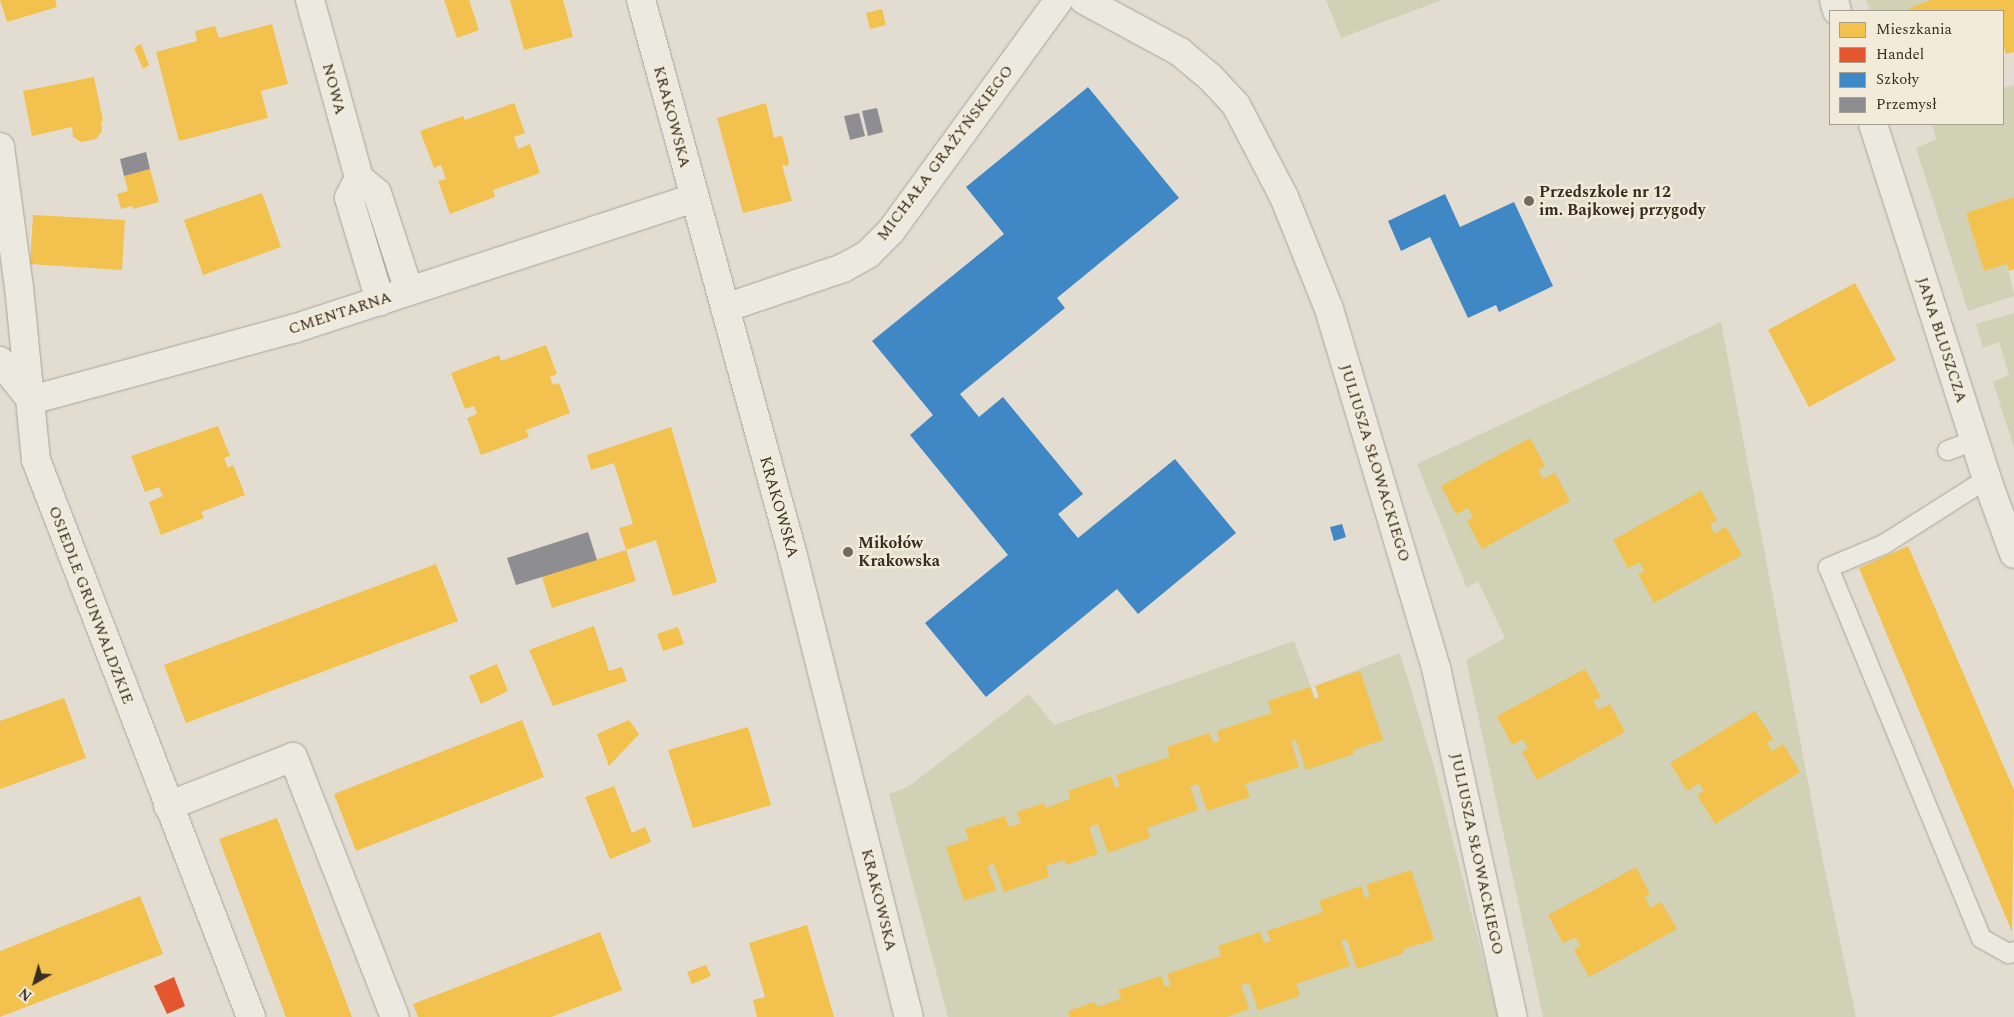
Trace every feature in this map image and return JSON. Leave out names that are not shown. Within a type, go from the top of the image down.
[{"type":"street","name":"NOWA","points":[[310,0],[359,178]]},
{"type":"street","name":"KRAKOWSKA","points":[[641,0],[693,198],[793,556],[909,1017]]},
{"type":"street","name":"MICHAŁA GRAŻYŃSKIEGO","points":[[725,308],[834,272],[868,254],[890,231],[1059,0]]},
{"type":"street","name":"JULIUSZA SŁOWACKIEGO","points":[[1084,0],[1180,52],[1210,78],[1236,105],[1284,197],[1329,309],[1436,668],[1513,1017]]},
{"type":"street","name":"JANA BLUSZCZA","points":[[1873,125],[1986,478],[2014,554]]},
{"type":"street","name":"OSIEDLE GRUNWALDZKIE","points":[[0,147],[31,400],[36,460],[251,1017]]},
{"type":"street","points":[[380,300],[349,198],[359,178],[377,193],[409,291]]},
{"type":"street","name":"CMENTARNA","points":[[31,400],[293,329],[693,198]]},
{"type":"street","points":[[0,361],[31,400]]},
{"type":"street","points":[[168,806],[293,757],[395,1017]]},
{"type":"lane","points":[[1947,450],[1974,440]]},
{"type":"lane","points":[[1986,478],[1883,544],[1828,567],[1981,938],[2008,953],[2014,951]]},
{"type":"green space","points":[[1326,0],[1442,0],[1341,38]]},
{"type":"green space","points":[[1866,0],[1931,0],[1905,10],[1870,10]]},
{"type":"green space","points":[[2014,85],[2014,197],[1966,213],[1984,271],[2007,264],[2014,296],[1968,311],[1916,148],[1936,139],[1932,125],[2004,125],[2004,88]]},
{"type":"green space","points":[[2014,313],[2014,448],[1993,382],[2009,375],[1999,342],[1983,348],[1976,324]]},
{"type":"green space","points":[[1721,322],[1821,851],[1856,1017],[1543,1017],[1466,660],[1505,638],[1478,581],[1467,588],[1417,464]]},
{"type":"green space","points":[[1294,641],[1315,698],[1319,697],[1315,686],[1400,653],[1433,763],[1498,1017],[948,1017],[889,794],[908,787],[1029,694],[1054,725]]},
{"type":"building: Mieszkania","points":[[0,0],[55,0],[57,7],[7,22]]},
{"type":"building: Mieszkania","points":[[444,0],[469,0],[479,30],[457,38]]},
{"type":"building: Mieszkania","points":[[510,0],[563,0],[573,37],[524,50]]},
{"type":"building: Mieszkania","points":[[1931,0],[2014,0],[2014,52],[2006,54],[2004,47],[2004,10],[1905,10]]},
{"type":"building: Mieszkania","points":[[882,9],[886,25],[870,29],[866,13]]},
{"type":"building: Mieszkania","points":[[272,24],[288,84],[261,91],[268,118],[179,141],[156,52],[197,41],[195,31],[215,26],[219,38]]},
{"type":"building: Mieszkania","points":[[141,44],[149,65],[143,69],[134,48]]},
{"type":"building: Mieszkania","points":[[94,77],[103,121],[101,122],[102,131],[96,139],[81,142],[73,137],[72,127],[32,136],[23,91]]},
{"type":"building: Mieszkania","points":[[514,103],[525,133],[514,137],[518,149],[530,144],[540,173],[493,190],[495,197],[450,214],[438,181],[446,179],[441,165],[434,168],[420,131],[463,116],[465,120]]},
{"type":"building: Mieszkania","points":[[766,103],[774,138],[782,135],[789,162],[788,166],[782,165],[792,201],[743,213],[717,118]]},
{"type":"building: Mieszkania","points":[[150,169],[159,202],[133,209],[132,206],[121,209],[117,194],[128,191],[124,176]]},
{"type":"building: Mieszkania","points":[[262,193],[281,247],[203,275],[184,220]]},
{"type":"building: Mieszkania","points":[[2014,197],[2014,269],[2009,271],[2007,264],[1984,271],[1966,213]]},
{"type":"building: Mieszkania","points":[[33,215],[125,220],[122,270],[30,264]]},
{"type":"building: Mieszkania","points":[[1855,283],[1896,360],[1809,407],[1768,330]]},
{"type":"building: Mieszkania","points":[[546,345],[557,374],[550,377],[553,385],[559,383],[570,413],[526,430],[529,437],[481,455],[467,418],[477,414],[474,406],[465,409],[451,373],[499,355],[501,361]]},
{"type":"building: Mieszkania","points":[[218,426],[230,456],[224,458],[228,468],[233,465],[245,495],[201,512],[204,518],[161,535],[149,502],[163,496],[159,487],[145,492],[131,456]]},
{"type":"building: Mieszkania","points":[[671,427],[717,582],[673,596],[656,540],[626,550],[619,528],[633,524],[614,463],[591,470],[587,455]]},
{"type":"building: Mieszkania","points":[[1530,438],[1545,466],[1538,470],[1543,479],[1555,473],[1570,501],[1482,549],[1467,521],[1473,517],[1468,508],[1456,514],[1441,486]]},
{"type":"building: Mieszkania","points":[[1701,491],[1717,520],[1710,524],[1714,534],[1726,527],[1742,555],[1654,603],[1638,574],[1644,572],[1640,562],[1628,568],[1613,540]]},
{"type":"building: Mieszkania","points":[[1908,546],[2014,790],[2012,932],[1859,568]]},
{"type":"building: Mieszkania","points":[[626,550],[636,581],[552,608],[542,577]]},
{"type":"building: Mieszkania","points":[[436,564],[458,621],[186,723],[164,665]]},
{"type":"building: Mieszkania","points":[[594,626],[609,671],[622,667],[627,681],[553,706],[529,650]]},
{"type":"building: Mieszkania","points":[[678,627],[684,644],[663,651],[657,634]]},
{"type":"building: Mieszkania","points":[[497,664],[508,691],[481,704],[469,676]]},
{"type":"building: Mieszkania","points":[[1585,669],[1601,697],[1593,701],[1598,710],[1610,704],[1625,732],[1537,780],[1522,752],[1528,748],[1523,739],[1512,745],[1497,716]]},
{"type":"building: Mieszkania","points":[[1360,671],[1383,740],[1353,750],[1354,754],[1306,770],[1296,740],[1291,742],[1299,767],[1245,784],[1250,797],[1207,811],[1198,784],[1190,786],[1198,810],[1147,828],[1150,838],[1108,853],[1098,824],[1089,827],[1098,854],[1066,865],[1064,860],[1046,866],[1049,877],[1004,892],[994,864],[987,866],[996,890],[964,901],[946,847],[969,840],[965,829],[1005,816],[1009,827],[1021,823],[1017,812],[1044,803],[1046,808],[1070,799],[1068,791],[1111,776],[1115,788],[1120,786],[1116,775],[1170,757],[1167,747],[1209,733],[1213,743],[1220,741],[1217,731],[1272,713],[1268,701],[1310,687],[1314,699],[1319,697],[1315,686]]},
{"type":"building: Mieszkania","points":[[64,698],[86,758],[0,789],[0,721]]},
{"type":"building: Mieszkania","points":[[1755,711],[1773,739],[1767,743],[1772,751],[1783,744],[1800,772],[1715,824],[1697,795],[1704,791],[1699,783],[1687,791],[1670,763]]},
{"type":"building: Mieszkania","points":[[522,720],[544,777],[356,851],[334,794]]},
{"type":"building: Mieszkania","points":[[629,720],[639,734],[609,766],[597,734]]},
{"type":"building: Mieszkania","points":[[748,727],[771,805],[693,828],[668,750]]},
{"type":"building: Mieszkania","points":[[614,786],[632,833],[645,827],[651,842],[610,859],[585,797]]},
{"type":"building: Mieszkania","points":[[277,818],[352,1017],[286,1017],[219,839]]},
{"type":"building: Mieszkania","points":[[1636,867],[1650,894],[1645,897],[1650,908],[1661,902],[1677,929],[1589,977],[1574,950],[1580,946],[1576,937],[1563,943],[1548,915]]},
{"type":"building: Mieszkania","points":[[1411,870],[1434,940],[1403,949],[1404,953],[1357,969],[1347,939],[1341,941],[1350,966],[1296,984],[1300,996],[1258,1010],[1249,983],[1241,985],[1249,1009],[1227,1017],[1070,1017],[1068,1011],[1095,1002],[1097,1007],[1121,999],[1118,990],[1161,976],[1165,987],[1171,985],[1167,974],[1221,956],[1218,946],[1260,932],[1264,943],[1271,941],[1267,931],[1323,912],[1319,901],[1361,886],[1365,898],[1370,896],[1366,885]]},
{"type":"building: Mieszkania","points":[[140,896],[163,954],[0,1017],[0,951]]},
{"type":"building: Mieszkania","points":[[807,925],[834,1017],[757,1017],[753,1000],[765,997],[749,943]]},
{"type":"building: Mieszkania","points":[[600,932],[622,990],[551,1017],[418,1017],[413,1004]]},
{"type":"building: Mieszkania","points":[[706,965],[711,976],[692,984],[687,972]]},
{"type":"building: Handel","points":[[174,977],[185,1006],[167,1014],[154,986]]},
{"type":"building: Szkoły","points":[[1088,87],[1179,198],[1057,298],[1065,308],[960,394],[979,417],[1003,397],[1083,494],[1058,514],[1078,538],[1175,459],[1236,533],[1138,614],[1117,589],[986,697],[925,623],[1008,555],[910,435],[933,415],[872,341],[1004,234],[966,187]]},
{"type":"building: Szkoły","points":[[1445,194],[1460,227],[1514,202],[1553,286],[1499,312],[1496,305],[1468,318],[1430,237],[1401,251],[1388,221]]},
{"type":"building: Szkoły","points":[[1342,524],[1346,537],[1334,541],[1330,527]]},
{"type":"building: Przemysł","points":[[877,108],[883,132],[868,136],[862,111]]},
{"type":"building: Przemysł","points":[[859,113],[865,136],[850,140],[844,116]]},
{"type":"building: Przemysł","points":[[146,152],[150,169],[124,176],[120,159]]},
{"type":"building: Przemysł","points":[[588,532],[597,560],[516,585],[507,558]]},
{"type":"place","name":"Przedszkole nr 12 im. Bajkowej przygody","points":[[1529,201]]},
{"type":"place","name":"Mikołów Krakowska","points":[[848,552]]}]
